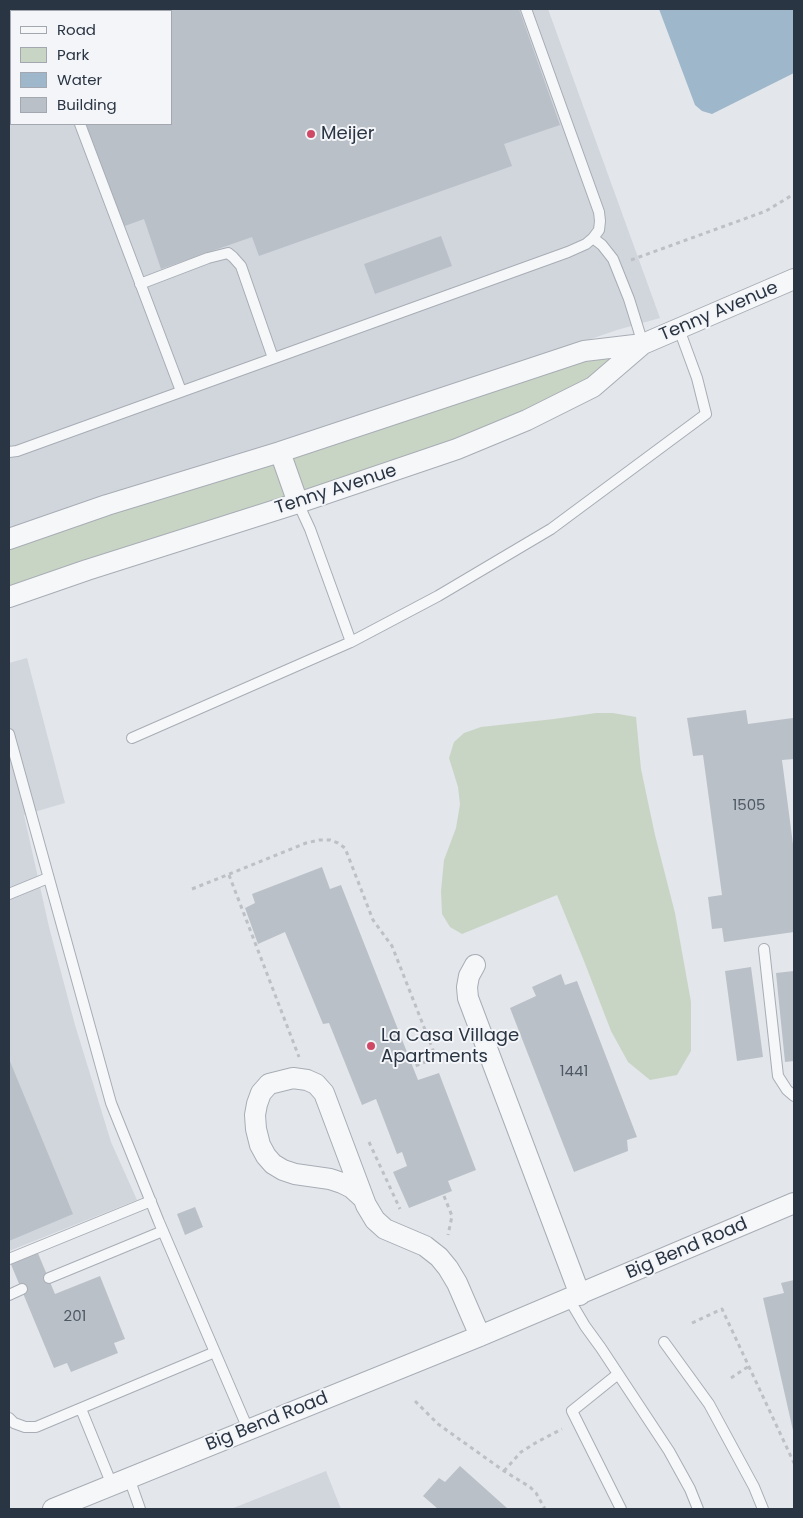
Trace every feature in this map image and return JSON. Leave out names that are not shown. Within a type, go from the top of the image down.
[{"type":"street","name":"Tenny Avenue","points":[[9,539],[107,505],[280,452],[584,351],[643,344],[794,279]]},
{"type":"street","name":"Tenny Avenue","points":[[9,597],[457,449],[527,420],[593,387],[643,344]]},
{"type":"street","points":[[280,452],[298,503]]},
{"type":"street","points":[[475,965],[469,976],[468,998],[575,1297]]},
{"type":"street","points":[[363,1198],[352,1188],[342,1183],[283,1170],[273,1164],[266,1156],[260,1145],[255,1115],[261,1093],[269,1084],[293,1078],[308,1080],[316,1084],[324,1093],[363,1198],[375,1220],[385,1229],[425,1246],[439,1257],[457,1283],[480,1336]]},
{"type":"street","name":"Big Bend Road","points":[[53,1509],[575,1297],[794,1203]]},
{"type":"lane","points":[[9,452],[181,392],[586,244],[599,230],[598,212],[526,9]]},
{"type":"lane","points":[[80,125],[181,392]]},
{"type":"lane","points":[[593,238],[606,250],[616,266],[643,344]]},
{"type":"lane","points":[[140,284],[208,258],[228,253],[241,266],[273,358]]},
{"type":"lane","points":[[132,738],[351,642],[438,596],[551,529],[706,414],[697,378],[679,329]]},
{"type":"lane","points":[[298,503],[310,529],[351,642]]},
{"type":"lane","points":[[9,734],[111,1103],[163,1231],[248,1430]]},
{"type":"lane","points":[[9,894],[48,878]]},
{"type":"lane","points":[[764,950],[778,1076],[787,1090],[794,1096]]},
{"type":"lane","points":[[9,1259],[151,1201]]},
{"type":"lane","points":[[48,1278],[163,1231]]},
{"type":"lane","points":[[9,1295],[22,1289]]},
{"type":"lane","points":[[575,1297],[585,1326],[669,1451],[690,1489],[698,1509]]},
{"type":"lane","points":[[664,1342],[709,1404],[754,1487],[763,1509]]},
{"type":"lane","points":[[9,1418],[14,1423],[25,1427],[36,1427],[215,1352]]},
{"type":"lane","points":[[618,1374],[572,1410],[621,1509]]},
{"type":"lane","points":[[81,1409],[120,1482],[140,1509]]},
{"type":"path","points":[[616,266],[766,210],[794,194]]},
{"type":"path","points":[[192,889],[306,843],[330,840],[345,848],[374,920],[392,946],[433,1050],[433,1056],[428,1061],[413,1067]]},
{"type":"path","points":[[444,1196],[452,1216],[448,1236]]},
{"type":"path","points":[[692,1323],[722,1309],[794,1463]]},
{"type":"path","points":[[731,1378],[749,1366]]},
{"type":"path","points":[[415,1401],[438,1424],[536,1493],[545,1509]]},
{"type":"path","points":[[504,1471],[521,1452],[577,1421]]},
{"type":"shaded area","points":[[9,9],[548,9],[660,318],[617,330],[9,539]]},
{"type":"shaded area","points":[[27,658],[65,803],[24,815],[49,927],[75,1025],[111,1142],[137,1200],[9,1251],[9,663]]},
{"type":"shaded area","points":[[326,1471],[341,1509],[231,1509]]},
{"type":"green space","points":[[586,342],[643,344],[528,420],[9,597],[9,539]]},
{"type":"green space","points":[[596,713],[613,713],[636,717],[641,769],[655,835],[675,913],[691,1002],[691,1051],[677,1075],[650,1080],[628,1062],[611,1031],[557,895],[462,934],[450,927],[442,914],[441,891],[444,860],[456,828],[460,804],[458,787],[449,758],[454,742],[464,733],[481,727]]},
{"type":"water","points":[[659,9],[794,9],[794,73],[712,114],[702,111],[695,105]]},
{"type":"building","name":"Meijer","points":[[519,9],[560,125],[504,144],[512,166],[259,256],[252,237],[161,269],[144,219],[122,227],[86,125],[172,125],[172,10],[67,10]]},
{"type":"building","points":[[441,236],[452,266],[375,294],[364,264]]},
{"type":"building","points":[[746,710],[748,724],[793,718],[794,759],[782,760],[794,852],[794,932],[724,942],[722,928],[712,929],[708,897],[722,895],[703,755],[693,756],[687,718]]},
{"type":"building","name":"La Casa Village Apartments","points":[[322,867],[330,889],[341,885],[418,1080],[439,1073],[476,1170],[448,1181],[452,1191],[409,1208],[393,1172],[407,1166],[402,1152],[397,1154],[376,1099],[362,1105],[329,1023],[323,1024],[285,932],[258,944],[245,908],[255,903],[252,894]]},
{"type":"building","points":[[751,967],[763,1057],[737,1061],[725,971]]},
{"type":"building","points":[[794,971],[794,1061],[785,1062],[776,973]]},
{"type":"building","points":[[561,974],[565,985],[577,981],[637,1137],[627,1140],[628,1151],[574,1172],[510,1008],[536,996],[532,987]]},
{"type":"building","points":[[9,1059],[73,1214],[9,1241]]},
{"type":"building","points":[[195,1207],[203,1227],[185,1235],[177,1214]]},
{"type":"building","points":[[37,1251],[55,1294],[100,1276],[125,1339],[114,1343],[118,1353],[71,1372],[67,1363],[54,1368],[10,1262]]},
{"type":"building","points":[[794,1280],[794,1435],[763,1298],[784,1293],[781,1283]]},
{"type":"building","points":[[460,1466],[508,1509],[438,1509],[423,1496],[439,1478],[445,1482]]},
{"type":"place","name":"Meijer","points":[[311,134]]},
{"type":"place","name":"La Casa Village Apartments","points":[[371,1046]]}]
